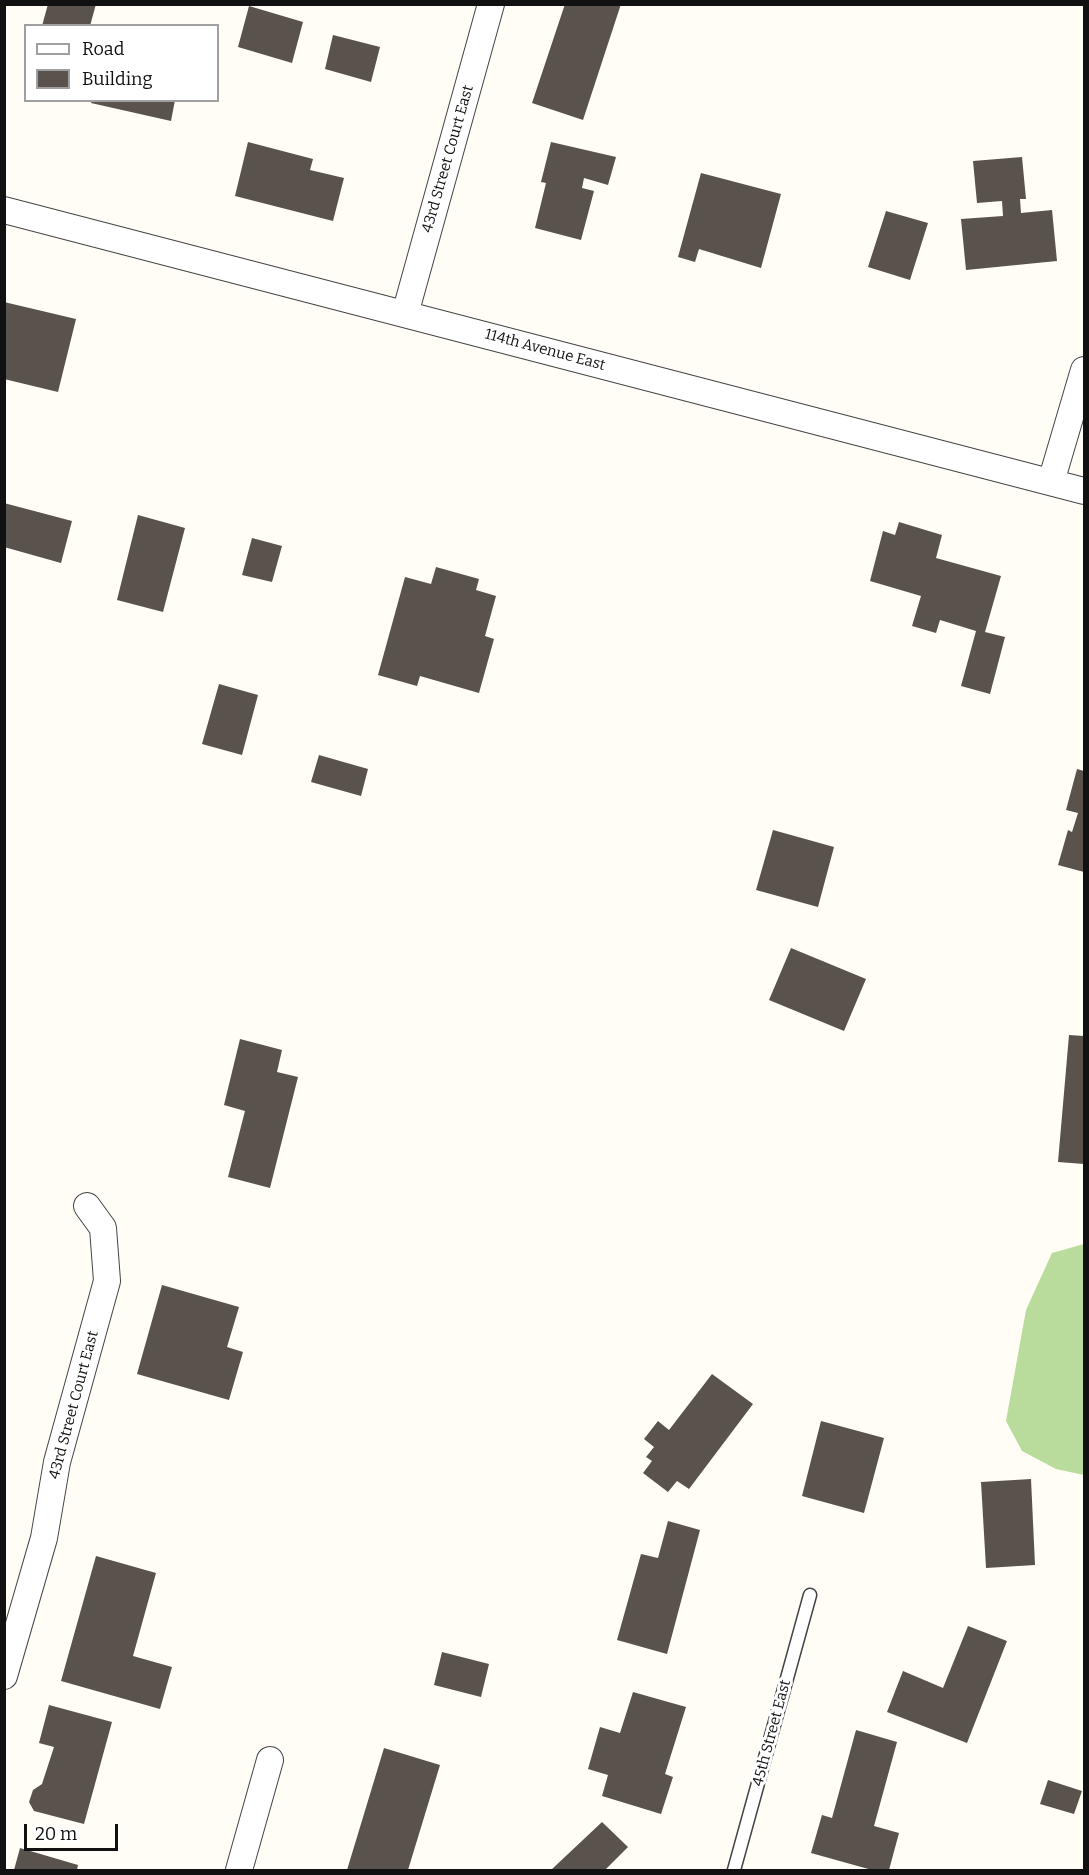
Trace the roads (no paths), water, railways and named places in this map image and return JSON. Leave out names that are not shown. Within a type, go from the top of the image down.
[{"type":"street","name":"43rd Street Court East","points":[[405,314],[491,4]]},
{"type":"street","name":"114th Avenue East","points":[[4,210],[1084,491]]},
{"type":"street","points":[[1051,482],[1084,370]]},
{"type":"street","name":"43rd Street Court East","points":[[4,1676],[44,1538],[57,1462],[107,1281],[103,1227],[87,1206]]},
{"type":"street","points":[[239,1870],[270,1760]]},
{"type":"lane","name":"45th Street East","points":[[734,1870],[810,1595]]}]
